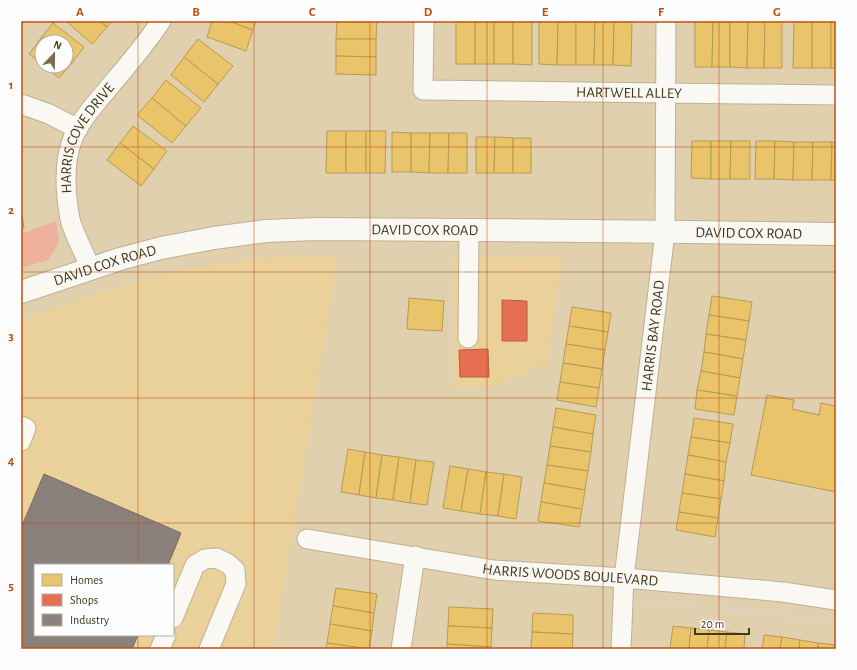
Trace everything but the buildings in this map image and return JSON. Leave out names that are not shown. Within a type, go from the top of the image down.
[{"type":"main road","name":"DAVID COX ROAD","points":[[21,292],[161,248],[214,238],[266,231],[316,229],[836,234]]},
{"type":"street","name":"HARRIS COVE DRIVE","points":[[91,269],[70,220],[66,183],[66,166],[69,151],[85,116],[149,40],[161,21]]},
{"type":"street","name":"HARTWELL ALLEY","points":[[424,21],[423,90],[836,95]]},
{"type":"street","name":"HARRIS BAY ROAD","points":[[621,649],[624,578],[665,232],[666,21]]},
{"type":"street","points":[[21,104],[49,114],[78,129]]},
{"type":"street","points":[[468,338],[469,230]]},
{"type":"street","points":[[21,426],[26,428],[21,440]]},
{"type":"street","name":"HARRIS WOODS BOULEVARD","points":[[307,539],[494,570],[624,578],[783,592],[836,600]]},
{"type":"street","points":[[401,649],[415,556]]},
{"type":"street","points":[[174,616],[195,565],[206,559],[216,558],[227,563],[235,570],[236,584],[208,649]]},
{"type":"street","points":[[160,649],[166,636]]},
{"type":"path","points":[[645,603],[700,605]]},
{"type":"path","points":[[716,606],[836,623]]},
{"type":"shaded area","points":[[56,221],[59,243],[48,260],[21,268],[21,234]]},
{"type":"shaded area","points":[[338,256],[273,649],[21,649],[21,320],[128,284],[184,269],[268,257]]},
{"type":"shaded area","points":[[454,256],[563,257],[547,364],[496,385],[453,388]]}]
